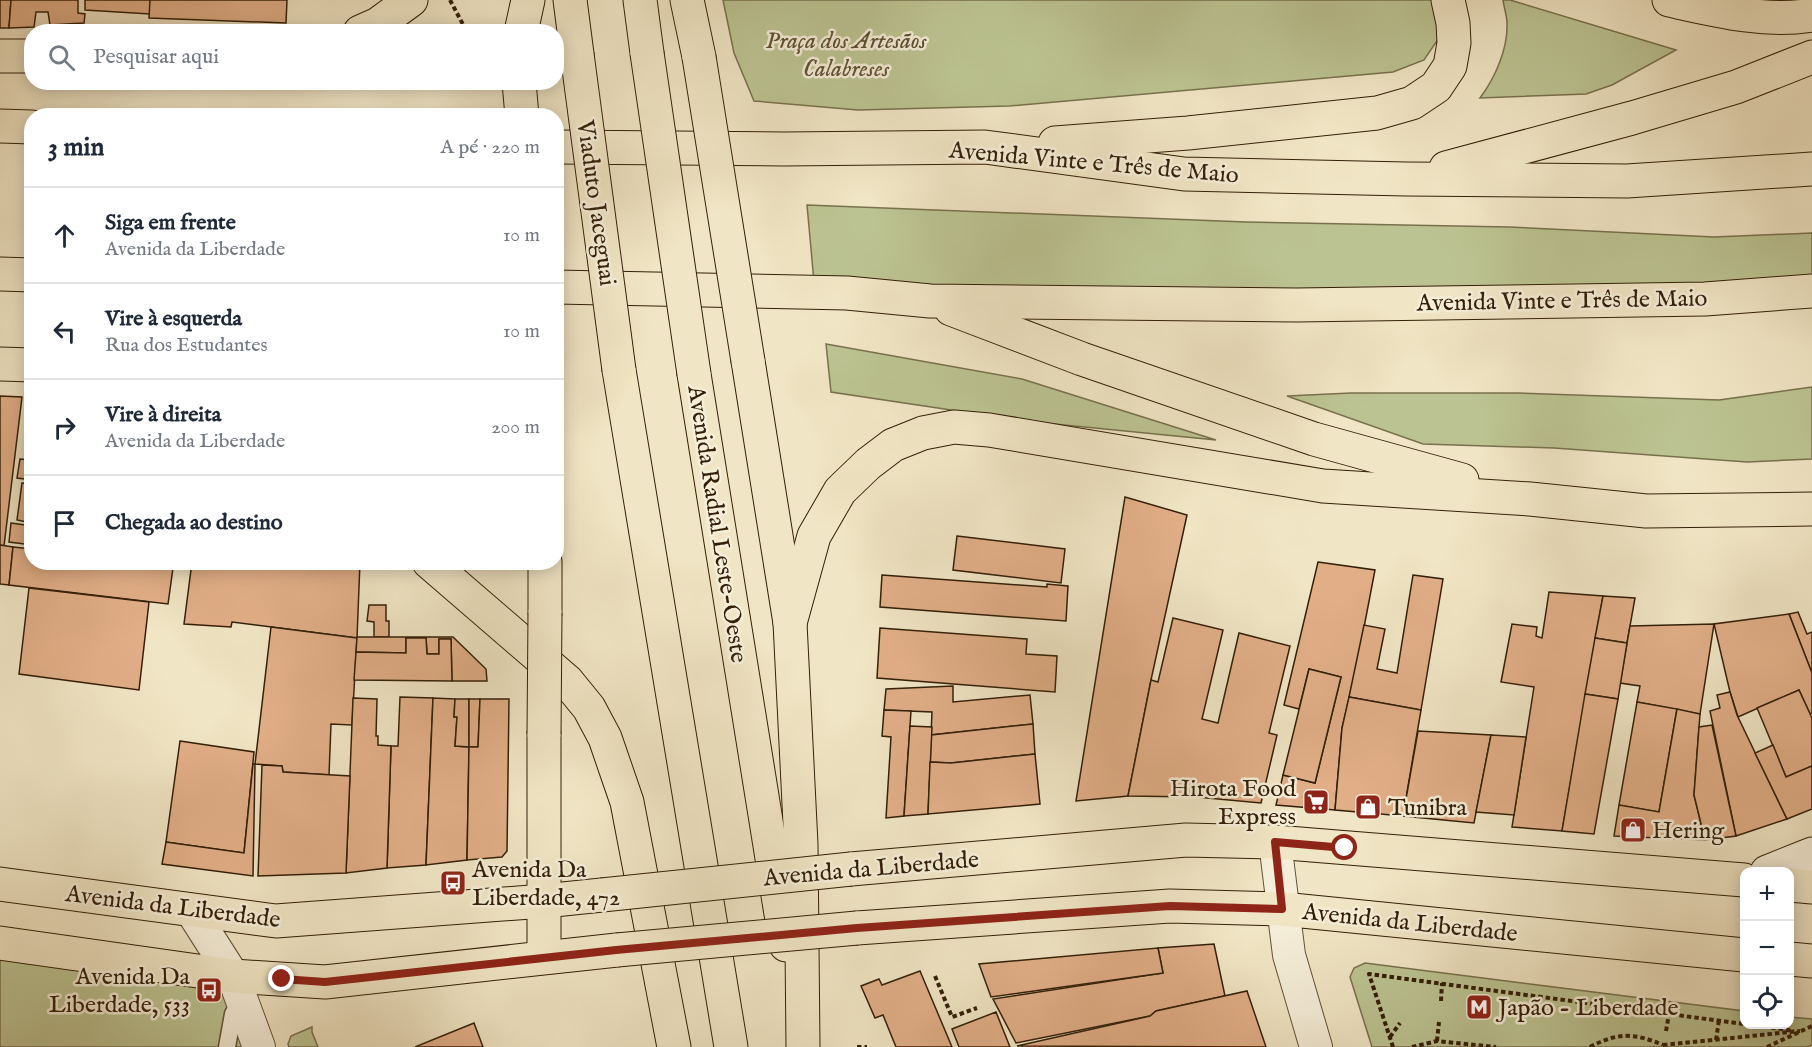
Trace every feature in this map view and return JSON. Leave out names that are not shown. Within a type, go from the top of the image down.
[{"type":"main road","points":[[378,24],[411,0]]},
{"type":"main road","points":[[523,24],[528,0]]},
{"type":"main road","name":"Viaduto Jaceguai","points":[[570,0],[619,370],[731,1047]]},
{"type":"main road","name":"Avenida Radial Leste-Oeste","points":[[640,0],[694,374],[803,1047]]},
{"type":"main road","points":[[687,0],[699,57],[790,623],[801,844],[803,1047]]},
{"type":"main road","points":[[985,147],[1188,134],[1377,113],[1412,103],[1436,87],[1450,66],[1454,42],[1453,22],[1448,0]]},
{"type":"main road","points":[[1669,0],[1739,15],[1800,17],[1812,15]]},
{"type":"main road","points":[[0,56],[24,56]]},
{"type":"main road","points":[[1406,179],[1632,118],[1736,87],[1812,57]]},
{"type":"main road","points":[[520,90],[521,108]]},
{"type":"main road","points":[[0,126],[24,127]]},
{"type":"main road","name":"Avenida Vinte e Três de Maio","points":[[564,147],[772,149],[985,147],[1184,174],[1406,179],[1627,182],[1812,169]]},
{"type":"main road","points":[[0,274],[24,275]]},
{"type":"main road","name":"Avenida Vinte e Três de Maio","points":[[564,287],[847,293],[930,301],[1297,304],[1705,298],[1812,291]]},
{"type":"main road","points":[[930,301],[1082,359],[1314,439],[1530,499]]},
{"type":"main road","points":[[0,364],[24,365]]},
{"type":"main road","points":[[790,623],[814,536],[840,491],[868,464],[893,445],[923,433],[954,427],[989,430],[1323,486],[1530,499],[1646,511],[1812,509]]},
{"type":"main road","points":[[438,570],[567,681],[589,708],[605,738],[627,802],[674,1047]]},
{"type":"main road","points":[[544,957],[545,570]]},
{"type":"main road","name":"Avenida da Liberdade","points":[[0,884],[276,921],[544,901],[851,869],[1186,840],[1275,842],[1740,880]]},
{"type":"main road","points":[[1780,867],[1812,854]]},
{"type":"main road","points":[[1794,885],[1812,887]]},
{"type":"main road","name":"Avenida da Liberdade","points":[[0,943],[237,988],[325,982],[544,957],[857,928],[1170,906],[1282,909],[1740,955]]},
{"type":"main road","points":[[1794,959],[1812,961]]},
{"type":"street","points":[[1275,842],[1289,955],[1316,1047]]},
{"type":"street","points":[[191,910],[237,988],[259,1047]]},
{"type":"lane","points":[[227,1047],[237,988]]},
{"type":"path","points":[[450,0],[463,24]]},
{"type":"path","points":[[1393,1047],[1369,974],[1740,1023]]},
{"type":"path","points":[[935,976],[952,1017],[977,1008]]},
{"type":"path","points":[[1441,1001],[1442,983]]},
{"type":"path","points":[[1666,1030],[1669,1014]]},
{"type":"path","points":[[1716,1040],[1719,1020]]},
{"type":"path","points":[[1437,1041],[1439,1022]]},
{"type":"path","points":[[1390,1037],[1400,1023]]},
{"type":"path","points":[[1767,1047],[1812,1026]]},
{"type":"path","points":[[1780,1029],[1800,1032]]},
{"type":"path","points":[[1590,1047],[1607,1038],[1637,1036],[1664,1046],[1800,1032]]},
{"type":"path","points":[[1412,1047],[1437,1041],[1496,1047]]},
{"type":"path","points":[[857,1047],[867,1047]]},
{"type":"green space","name":"Praça dos Artesãos Calabreses","points":[[723,0],[1438,0],[1443,32],[1424,60],[1393,72],[1009,106],[858,110],[754,101],[734,53]]},
{"type":"green space","points":[[1503,0],[1510,0],[1676,50],[1612,85],[1586,94],[1480,98],[1491,82],[1503,53],[1507,20]]},
{"type":"green space","points":[[807,205],[1246,222],[1509,227],[1714,237],[1812,233],[1812,286],[1074,291],[814,282]]},
{"type":"green space","points":[[826,344],[1022,379],[1216,440],[1024,421],[831,392]]},
{"type":"green space","points":[[1812,387],[1812,459],[1747,462],[1554,448],[1423,444],[1287,396],[1351,393],[1519,393],[1719,400]]},
{"type":"green space","points":[[0,959],[224,987],[252,1047],[0,1047]]},
{"type":"green space","points":[[1365,963],[1740,1010],[1740,1029],[1794,1029],[1794,1017],[1812,1019],[1812,1045],[1807,1047],[1372,1047],[1350,977],[1354,968]]},
{"type":"green space","points":[[312,1027],[318,1047],[289,1047],[291,1036]]},
{"type":"building","points":[[0,0],[11,0],[9,28],[0,28]]},
{"type":"building","points":[[11,0],[78,0],[78,13],[85,14],[84,23],[50,24],[48,12],[36,12],[34,24],[9,28]]},
{"type":"building","points":[[85,0],[150,0],[150,14],[85,10]]},
{"type":"building","points":[[150,0],[287,0],[286,23],[149,18]]},
{"type":"building","points":[[0,396],[22,397],[4,546],[0,545]]},
{"type":"building","points":[[20,459],[24,459],[24,479],[17,478]]},
{"type":"building","points":[[22,483],[24,483],[24,521],[17,520]]},
{"type":"building","points":[[1125,497],[1187,515],[1128,796],[1076,801]]},
{"type":"building","points":[[11,523],[24,525],[24,544],[9,542]]},
{"type":"building","points":[[957,536],[1065,549],[1061,583],[953,570]]},
{"type":"building","points":[[0,545],[13,547],[9,585],[0,584]]},
{"type":"building","points":[[13,547],[24,548],[24,570],[173,570],[168,604],[9,585]]},
{"type":"building","points":[[1318,562],[1375,570],[1342,728],[1335,810],[1276,805],[1283,775],[1315,783],[1341,677],[1309,669],[1299,709],[1284,705]]},
{"type":"building","points":[[191,570],[360,570],[357,638],[232,622],[231,627],[184,624]]},
{"type":"building","points":[[882,575],[1047,587],[1047,584],[1068,586],[1066,621],[880,607]]},
{"type":"building","points":[[1413,575],[1443,579],[1421,710],[1349,697],[1364,625],[1385,629],[1377,669],[1397,673]]},
{"type":"building","points":[[29,588],[149,602],[139,690],[19,674]]},
{"type":"building","points":[[1549,592],[1603,596],[1562,831],[1512,827],[1534,687],[1501,682],[1512,624],[1537,627],[1536,636],[1542,638]]},
{"type":"building","points":[[1603,596],[1635,598],[1627,643],[1595,638]]},
{"type":"building","points":[[369,605],[386,605],[389,637],[374,637],[374,622],[367,621]]},
{"type":"building","points":[[1798,612],[1807,634],[1812,632],[1812,673],[1789,614]]},
{"type":"building","points":[[1789,614],[1812,673],[1812,713],[1810,714],[1799,690],[1738,717],[1714,624]]},
{"type":"building","points":[[1173,618],[1223,630],[1202,719],[1218,723],[1239,633],[1290,646],[1269,733],[1277,735],[1261,803],[1196,797],[1128,796],[1151,680],[1158,682]]},
{"type":"building","points":[[1714,624],[1700,714],[1637,702],[1640,686],[1620,683],[1630,626]]},
{"type":"building","points":[[271,627],[357,638],[352,725],[331,724],[329,775],[283,772],[282,766],[255,764]]},
{"type":"building","points":[[880,628],[1027,639],[1026,654],[1057,656],[1055,692],[877,678]]},
{"type":"building","points":[[357,637],[453,637],[486,669],[487,681],[452,681],[451,639],[439,639],[439,654],[427,654],[426,638],[406,638],[406,653],[356,652]]},
{"type":"building","points":[[406,638],[426,638],[427,654],[439,654],[439,639],[451,639],[452,681],[354,680],[356,652],[406,653]]},
{"type":"building","points":[[1595,638],[1627,643],[1618,699],[1585,694]]},
{"type":"building","points":[[1309,669],[1341,677],[1315,783],[1283,775]]},
{"type":"building","points":[[953,686],[953,702],[1030,695],[1033,724],[931,735],[932,712],[884,710],[886,689]]},
{"type":"building","points":[[1799,690],[1812,718],[1812,766],[1786,777],[1757,708]]},
{"type":"building","points":[[1730,692],[1737,715],[1787,819],[1736,836],[1710,711],[1720,708],[1717,695]]},
{"type":"building","points":[[1585,694],[1618,699],[1594,834],[1562,831]]},
{"type":"building","points":[[400,697],[433,698],[426,865],[387,868],[391,746],[398,746]]},
{"type":"building","points":[[1349,697],[1421,710],[1403,816],[1335,810],[1342,728]]},
{"type":"building","points":[[353,698],[377,699],[376,736],[378,736],[378,745],[391,746],[387,868],[346,873]]},
{"type":"building","points":[[433,698],[455,699],[454,717],[457,717],[455,746],[469,747],[467,860],[426,865]]},
{"type":"building","points":[[455,699],[469,699],[469,747],[455,746],[457,717],[454,717]]},
{"type":"building","points":[[469,699],[480,699],[478,747],[469,747]]},
{"type":"building","points":[[480,699],[509,699],[507,851],[502,857],[467,860],[469,747],[478,747]]},
{"type":"building","points":[[1637,702],[1677,709],[1659,812],[1619,805]]},
{"type":"building","points":[[1677,709],[1700,714],[1694,795],[1705,840],[1614,836],[1619,805],[1659,812]]},
{"type":"building","points":[[884,710],[911,711],[904,816],[886,818],[891,737],[882,736]]},
{"type":"building","points":[[1033,724],[1035,754],[951,763],[930,762],[931,735]]},
{"type":"building","points":[[1712,725],[1736,836],[1705,840],[1694,795],[1699,727]]},
{"type":"building","points":[[910,726],[932,727],[928,814],[904,816]]},
{"type":"building","points":[[1418,731],[1491,735],[1474,823],[1403,816]]},
{"type":"building","points":[[1491,735],[1526,737],[1514,815],[1476,812]]},
{"type":"building","points":[[180,741],[254,752],[244,853],[166,842]]},
{"type":"building","points":[[1773,745],[1786,777],[1812,766],[1812,809],[1787,819],[1755,753]]},
{"type":"building","points":[[1035,754],[1040,804],[928,814],[930,762],[951,763]]},
{"type":"building","points":[[253,764],[255,764],[253,876],[162,864],[166,842],[244,853]]},
{"type":"building","points":[[262,765],[282,766],[283,772],[350,776],[346,873],[258,876]]},
{"type":"building","points":[[1214,944],[1225,996],[1156,1011],[1150,1016],[1016,1043],[993,999],[1163,973],[1158,948]]},
{"type":"building","points":[[1158,948],[1163,973],[991,997],[979,964]]},
{"type":"building","points":[[920,971],[952,1047],[896,1047],[883,1015],[875,1018],[861,986],[879,979],[882,985]]},
{"type":"building","points":[[1247,991],[1266,1047],[1017,1046],[1150,1016],[1156,1011]]},
{"type":"building","points":[[996,1012],[1010,1047],[959,1047],[952,1029]]},
{"type":"building","points":[[474,1023],[483,1047],[415,1047]]},
{"type":"place","name":"Hirota Food Express","points":[[1316,802]]},
{"type":"place","name":"Tunibra","points":[[1368,807]]},
{"type":"place","name":"Hering","points":[[1633,830]]},
{"type":"place","name":"Avenida Da Liberdade, 472","points":[[453,883]]},
{"type":"place","name":"Avenida Da Liberdade, 533","points":[[209,990]]},
{"type":"place","name":"Japão - Liberdade","points":[[1479,1007]]},
{"type":"route","points":[[282,979],[325,982],[616,950],[857,928],[1170,906],[1282,909],[1275,842],[1345,848]]}]
